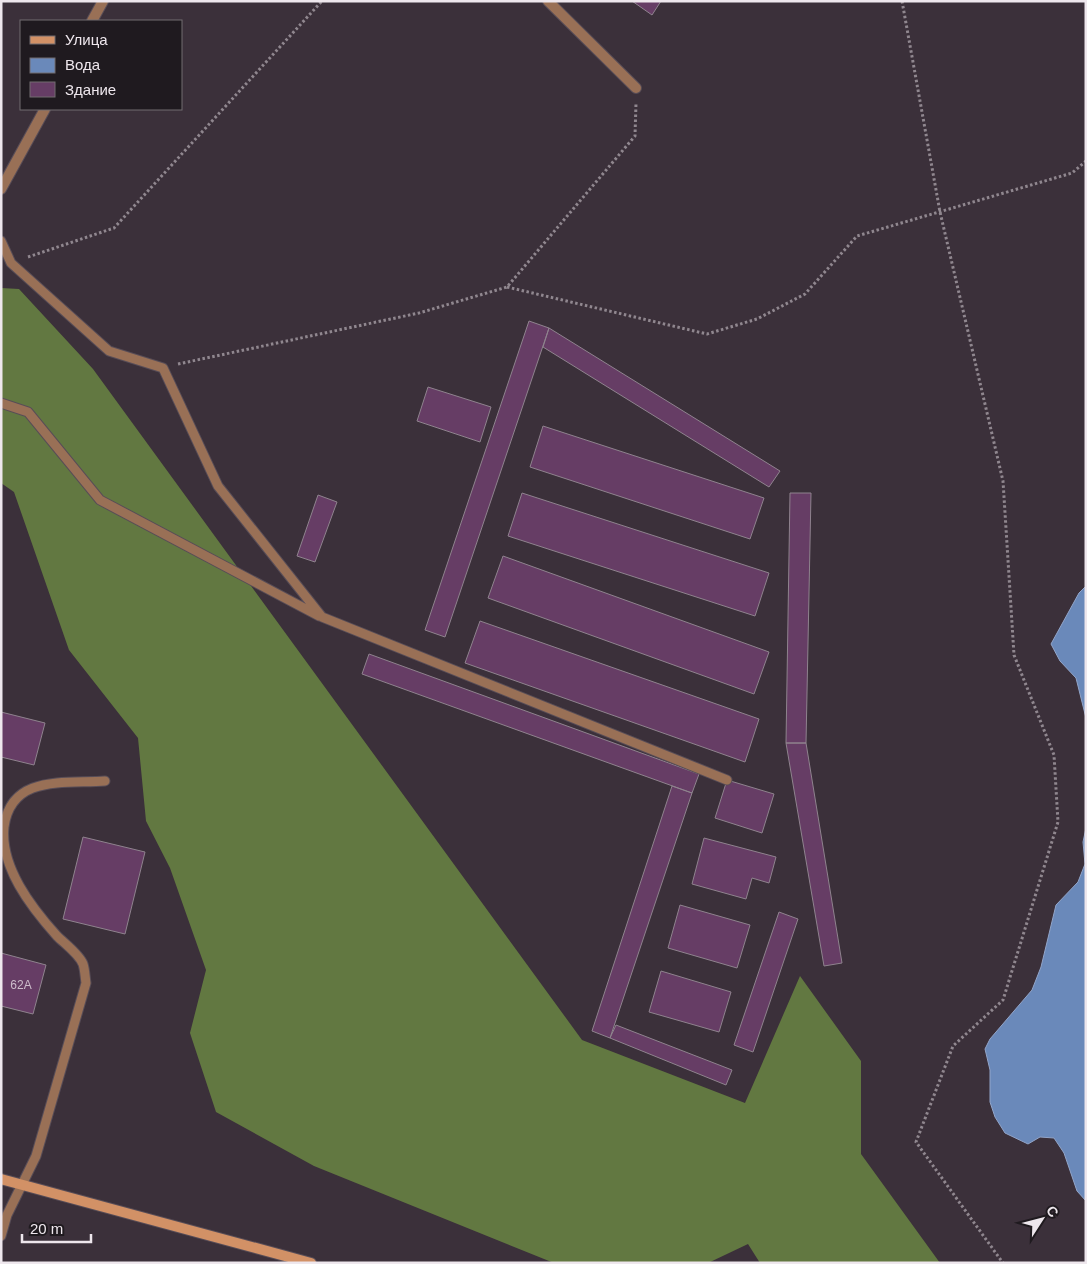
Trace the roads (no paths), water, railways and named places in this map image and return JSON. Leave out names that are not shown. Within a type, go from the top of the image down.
[{"type":"street","points":[[93,20],[103,1]]},
{"type":"street","points":[[548,1],[636,88]]},
{"type":"street","points":[[1,189],[44,110]]},
{"type":"street","points":[[1,1179],[310,1263]]},
{"type":"lane","points":[[1,241],[11,263],[109,351],[163,368],[218,486],[322,617]]},
{"type":"lane","points":[[1,403],[28,412],[100,500],[322,617],[727,780]]},
{"type":"lane","points":[[1,1236],[7,1215],[36,1156],[86,983],[82,963],[47,924],[11,873],[2,841],[6,815],[17,795],[34,786],[106,781]]},
{"type":"water","points":[[1086,586],[1086,718],[1076,678],[1060,661],[1051,644],[1079,593]]},
{"type":"water","points":[[1086,828],[1086,1201],[1077,1191],[1064,1153],[1054,1138],[1040,1137],[1028,1144],[1005,1133],[995,1117],[990,1102],[990,1070],[985,1049],[990,1039],[1032,990],[1041,967],[1056,905],[1078,882],[1085,864],[1083,842]]}]
